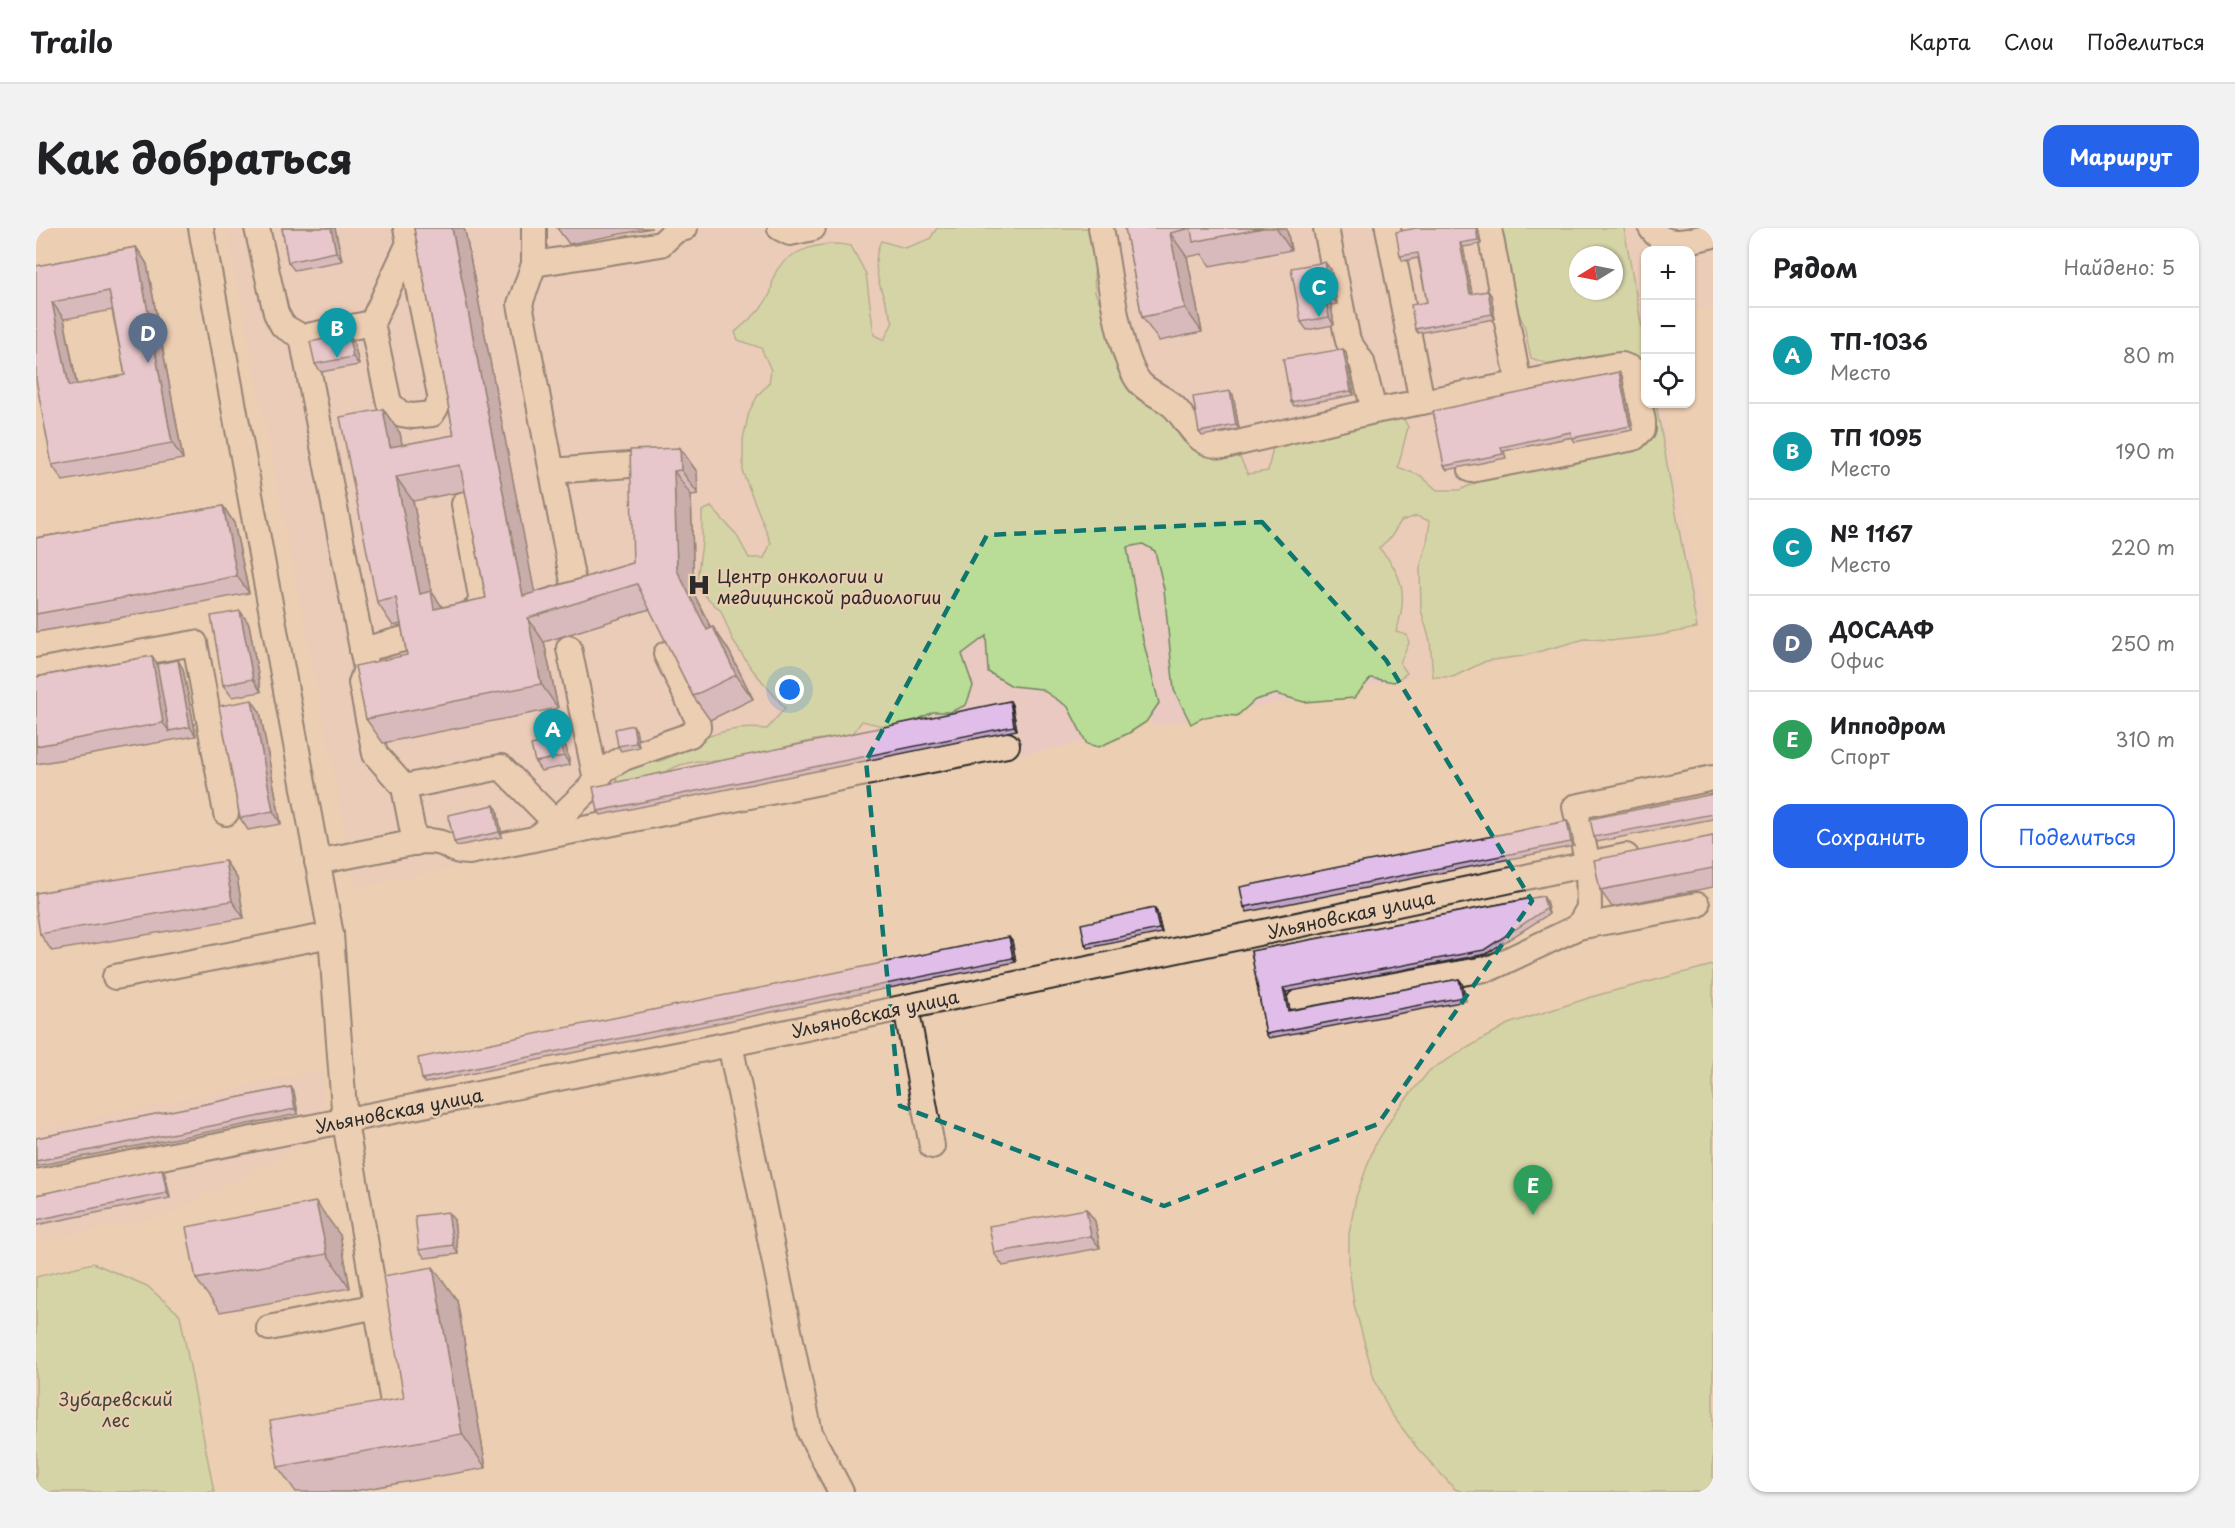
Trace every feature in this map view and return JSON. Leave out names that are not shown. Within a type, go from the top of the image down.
[{"type":"street","points":[[201,228],[331,935],[345,1122],[398,1432]]},
{"type":"street","points":[[257,228],[276,313],[283,326],[302,337],[372,323]]},
{"type":"street","points":[[534,228],[534,264],[519,304],[573,582]]},
{"type":"street","points":[[534,264],[660,244],[676,230],[685,228]]},
{"type":"street","points":[[780,228],[790,233],[813,228]]},
{"type":"street","points":[[1101,228],[1124,347],[1132,372],[1141,384],[1175,407],[1195,434],[1213,446],[1225,446],[1374,411],[1622,365],[1632,369],[1643,421],[1642,429],[1635,438],[1471,470]]},
{"type":"street","points":[[1326,228],[1348,341],[1362,362],[1374,411]]},
{"type":"street","points":[[1388,228],[1422,402]]},
{"type":"street","points":[[1489,228],[1519,384]]},
{"type":"street","points":[[1651,228],[1657,237],[1666,242],[1676,243],[1713,235]]},
{"type":"street","points":[[407,235],[441,400],[432,414],[413,416],[401,414],[389,403],[372,323],[407,235]]},
{"type":"street","points":[[302,337],[366,669],[361,683],[375,754],[404,787],[415,843]]},
{"type":"street","points":[[552,471],[642,464]]},
{"type":"street","points":[[450,625],[475,610],[482,602],[464,504]]},
{"type":"street","points":[[362,650],[415,636]]},
{"type":"street","points":[[36,671],[195,643],[226,813]]},
{"type":"street","points":[[569,648],[581,754],[596,780]]},
{"type":"street","points":[[534,839],[555,822],[605,769],[624,758],[690,735],[698,727],[697,718],[666,654]]},
{"type":"street","points":[[317,862],[415,843],[438,842],[448,849],[470,852],[1007,745]]},
{"type":"street","points":[[404,787],[501,767],[555,822]]},
{"type":"street","points":[[1578,927],[1588,908],[1588,864],[1575,807],[1713,778]]},
{"type":"street","name":"Ульяновская улица","points":[[36,1182],[730,1044],[1645,852]]},
{"type":"street","points":[[1299,1002],[1491,968],[1578,927],[1697,904]]},
{"type":"street","points":[[115,977],[331,935]]},
{"type":"street","points":[[906,1007],[932,1146]]},
{"type":"street","points":[[730,1044],[810,1433],[841,1492]]},
{"type":"street","points":[[269,1328],[377,1306]]},
{"type":"highlighted area","points":[[1262,522],[1386,660],[1532,901],[1378,1124],[1164,1206],[900,1106],[866,761],[987,535]]},
{"type":"shaded area","name":"Центр онкологии и медицинской радиологии","points":[[227,228],[1031,228],[1129,733],[1023,754],[1013,706],[605,836],[357,887]]},
{"type":"shaded area","points":[[1057,228],[1713,228],[1713,306],[1695,308],[1695,246],[1641,246],[1641,408],[1663,408],[1704,624],[1152,726]]},
{"type":"shaded area","points":[[321,1071],[324,1134],[168,1214],[36,1241],[36,1130]]},
{"type":"green space","points":[[937,228],[1099,228],[1100,241],[1094,275],[1095,292],[1113,333],[1183,441],[1199,453],[1218,453],[1240,458],[1248,474],[1268,471],[1274,442],[1401,414],[1408,427],[1398,467],[1421,476],[1437,490],[1460,490],[1479,481],[1557,465],[1630,355],[1596,355],[1556,367],[1531,358],[1524,325],[1507,286],[1495,228],[1624,228],[1641,323],[1641,408],[1657,408],[1697,628],[1618,640],[1585,639],[1523,656],[1486,661],[1453,677],[1433,677],[1430,641],[1421,610],[1420,568],[1430,521],[1416,516],[1401,521],[1391,537],[1379,548],[1399,577],[1402,608],[1396,632],[1407,635],[1409,643],[1400,663],[1407,673],[1394,682],[1371,678],[1354,698],[1304,702],[1276,694],[1255,700],[1237,716],[1213,715],[1191,724],[1174,690],[1164,589],[1155,551],[1143,544],[1127,547],[1143,640],[1159,703],[1146,722],[1099,747],[1087,744],[1068,707],[1041,689],[1012,686],[988,672],[986,636],[962,654],[973,686],[966,705],[950,712],[933,712],[907,725],[887,727],[862,721],[851,736],[815,740],[766,754],[727,761],[697,761],[680,765],[654,777],[619,785],[614,773],[665,759],[714,734],[729,730],[767,729],[785,708],[751,668],[733,641],[721,611],[696,587],[702,543],[702,511],[711,507],[736,534],[749,558],[764,558],[771,543],[743,473],[743,439],[749,412],[758,395],[769,383],[771,370],[761,348],[738,340],[735,332],[763,305],[770,294],[774,276],[787,259],[807,249],[841,244],[851,246],[866,274],[874,335],[884,340],[893,322],[879,282],[877,251],[881,241],[905,248],[930,239]]},
{"type":"green space","points":[[1713,965],[1713,1492],[1463,1492],[1455,1489],[1418,1449],[1390,1412],[1374,1378],[1354,1304],[1349,1267],[1349,1234],[1356,1197],[1374,1147],[1396,1111],[1430,1070],[1508,1024],[1598,995]]},
{"type":"green space","name":"Зубаревский лес","points":[[93,1263],[147,1286],[180,1315],[214,1492],[36,1492],[36,1277]]},
{"type":"building","points":[[282,228],[331,228],[336,252],[288,262]]},
{"type":"building","name":"Центр онкологии и медицинской радиологии","points":[[414,228],[452,228],[523,596],[633,563],[630,450],[680,448],[681,470],[674,471],[677,570],[707,630],[713,627],[736,675],[693,696],[637,584],[528,618],[541,684],[366,719],[355,666],[407,655],[396,598],[377,602],[340,417],[383,409],[390,447],[454,435]],"holes":[[[460,465],[486,598],[434,609],[431,591],[420,594],[396,477]]]},
{"type":"building","points":[[1125,228],[1191,228],[1170,233],[1185,308],[1142,317]]},
{"type":"building","points":[[1191,228],[1263,228],[1193,242]]},
{"type":"building","points":[[1416,228],[1476,228],[1478,240],[1460,243],[1470,294],[1488,291],[1492,314],[1415,329],[1411,305],[1427,302],[1418,253],[1400,256],[1396,232]]},
{"type":"building","points":[[136,247],[172,443],[52,465],[36,380],[36,266]],"holes":[[[109,291],[125,375],[69,386],[52,302]]]},
{"type":"building","points":[[1325,262],[1331,295],[1325,296],[1329,317],[1301,322],[1291,268]]},
{"type":"building","points":[[348,334],[353,357],[315,364],[310,342]]},
{"type":"building","points":[[1343,349],[1351,391],[1291,402],[1283,359]]},
{"type":"building","points":[[1619,372],[1630,426],[1572,438],[1571,432],[1501,447],[1503,454],[1444,466],[1433,411]]},
{"type":"building","points":[[1230,391],[1236,425],[1199,432],[1193,397]]},
{"type":"building","points":[[223,506],[237,576],[36,614],[36,538]]},
{"type":"building","points":[[240,611],[253,679],[223,685],[211,616]]},
{"type":"building","points":[[152,656],[163,723],[36,746],[36,677]]},
{"type":"building","points":[[178,660],[190,727],[169,731],[157,664]]},
{"type":"building","points":[[252,700],[273,811],[240,818],[219,706]]},
{"type":"building","points":[[1010,701],[1014,726],[598,811],[593,787]]},
{"type":"building","points":[[633,725],[636,743],[618,746],[615,729]]},
{"type":"building","points":[[560,739],[564,756],[535,762],[531,745]]},
{"type":"building","points":[[1713,794],[1713,814],[1594,837],[1590,819]]},
{"type":"building","points":[[494,805],[499,832],[454,842],[448,815]]},
{"type":"building","points":[[1567,821],[1571,842],[1244,907],[1240,887]]},
{"type":"building","points":[[1713,836],[1713,868],[1600,890],[1594,860]]},
{"type":"building","points":[[225,861],[232,901],[40,934],[36,893]]},
{"type":"building","points":[[1543,896],[1546,909],[1484,950],[1283,988],[1288,1011],[1459,979],[1463,997],[1266,1034],[1251,951]]},
{"type":"building","points":[[1154,908],[1159,929],[1085,944],[1081,924]]},
{"type":"building","points":[[1009,937],[1013,958],[422,1079],[418,1058]]},
{"type":"building","points":[[291,1087],[295,1109],[36,1161],[36,1138]]},
{"type":"building","points":[[162,1169],[167,1193],[36,1220],[36,1195]]},
{"type":"building","points":[[316,1202],[327,1254],[196,1279],[186,1227]]},
{"type":"building","points":[[1086,1209],[1091,1236],[994,1253],[989,1226]]},
{"type":"building","points":[[448,1212],[453,1245],[419,1250],[415,1216]]},
{"type":"building","points":[[433,1267],[462,1434],[278,1467],[270,1421],[404,1398],[383,1276]]},
{"type":"place","name":"№ 1167","points":[[1319,317]]},
{"type":"place","name":"ТП 1095","points":[[337,358]]},
{"type":"place","name":"ДОСААФ","points":[[148,363]]},
{"type":"place","name":"Центр онкологии и медицинской радиологии","points":[[699,585]]},
{"type":"place","name":"ТП-1036","points":[[553,759]]},
{"type":"place","name":"Ипподром","points":[[1533,1215]]}]
